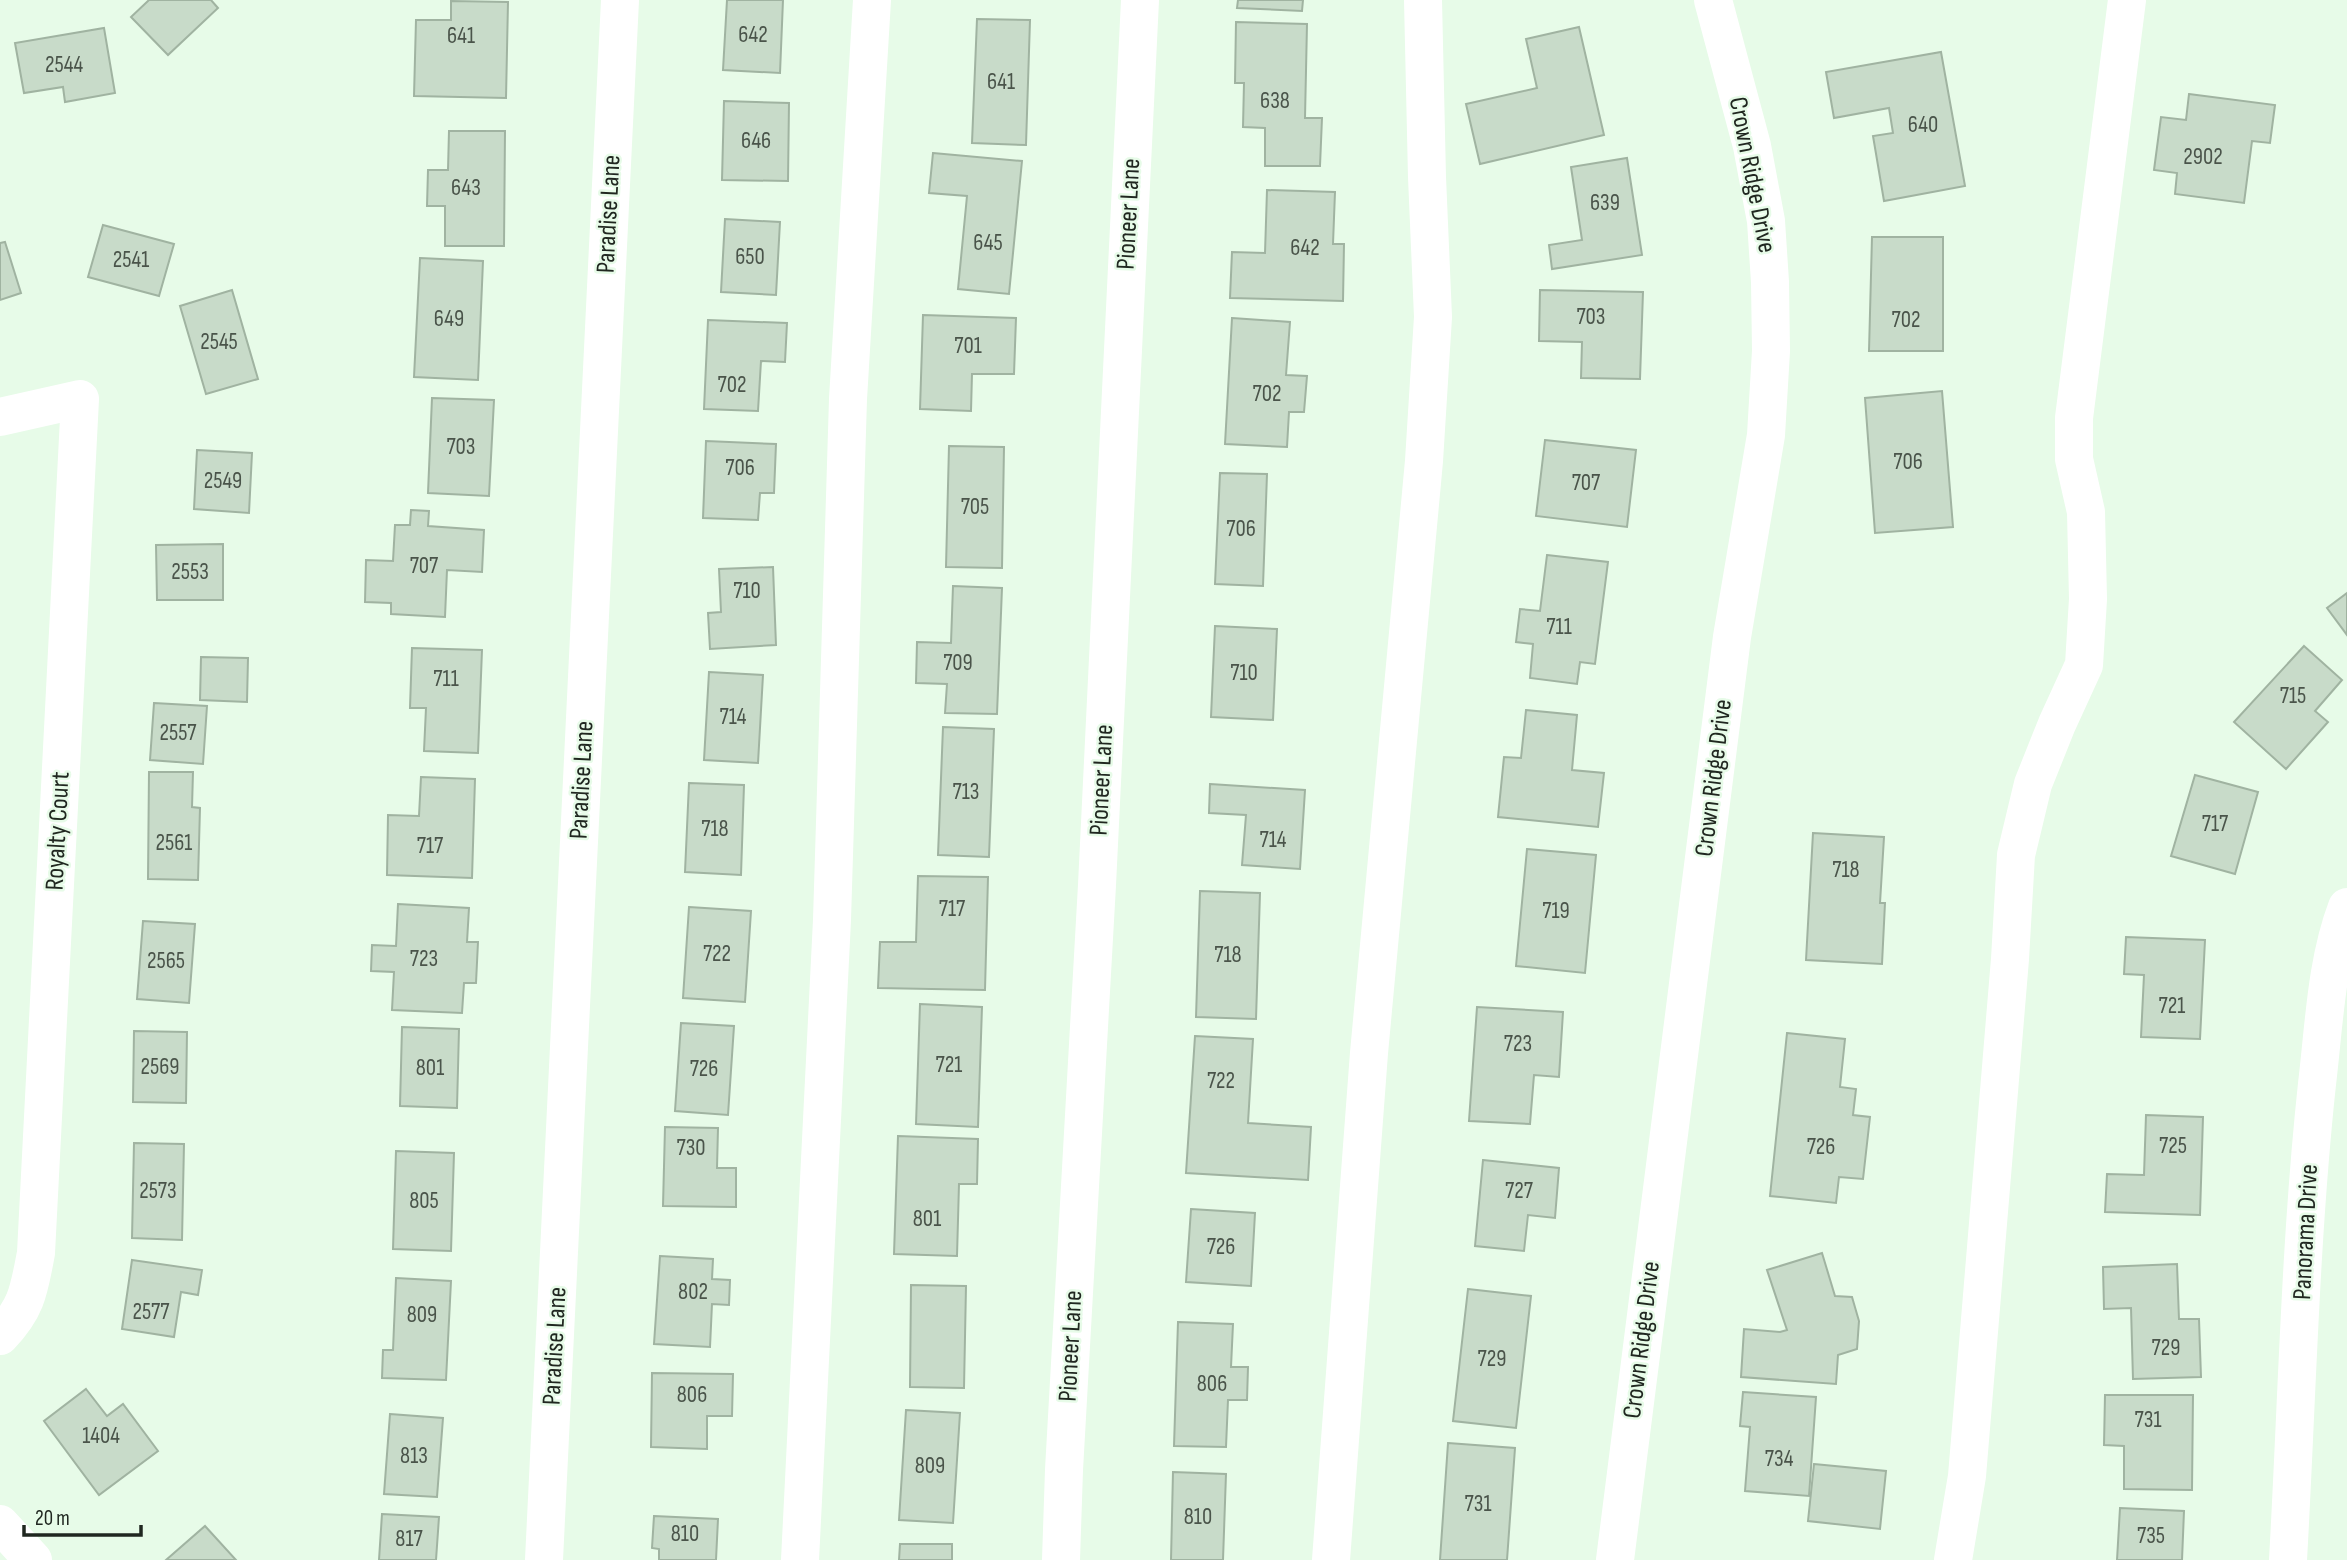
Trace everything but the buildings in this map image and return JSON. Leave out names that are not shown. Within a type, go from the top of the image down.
[{"type":"street","name":"Paradise Lane","points":[[544,1560],[620,0]]},
{"type":"street","points":[[800,1560],[832,920],[848,400],[872,0]]},
{"type":"street","name":"Pioneer Lane","points":[[1061,1560],[1140,0]]},
{"type":"street","points":[[1331,1560],[1369,1053],[1424,461],[1433,317],[1423,0]]},
{"type":"street","name":"Crown Ridge Drive","points":[[1615,1560],[1732,637],[1766,435],[1771,363],[1766,221],[1752,146],[1713,0]]},
{"type":"street","points":[[1953,1560],[1968,1462],[2010,959],[2016,855],[2033,784],[2084,665],[2088,599],[2086,512],[2074,459],[2074,418],[2127,0]]},
{"type":"street","name":"Royalty Court","points":[[0,417],[80,398],[36,1253],[29,1287],[17,1318],[0,1336]]},
{"type":"street","name":"Panorama Drive","points":[[2288,1560],[2309,1163],[2327,1000],[2338,931],[2347,907]]},
{"type":"street","points":[[0,1524],[33,1560]]}]
